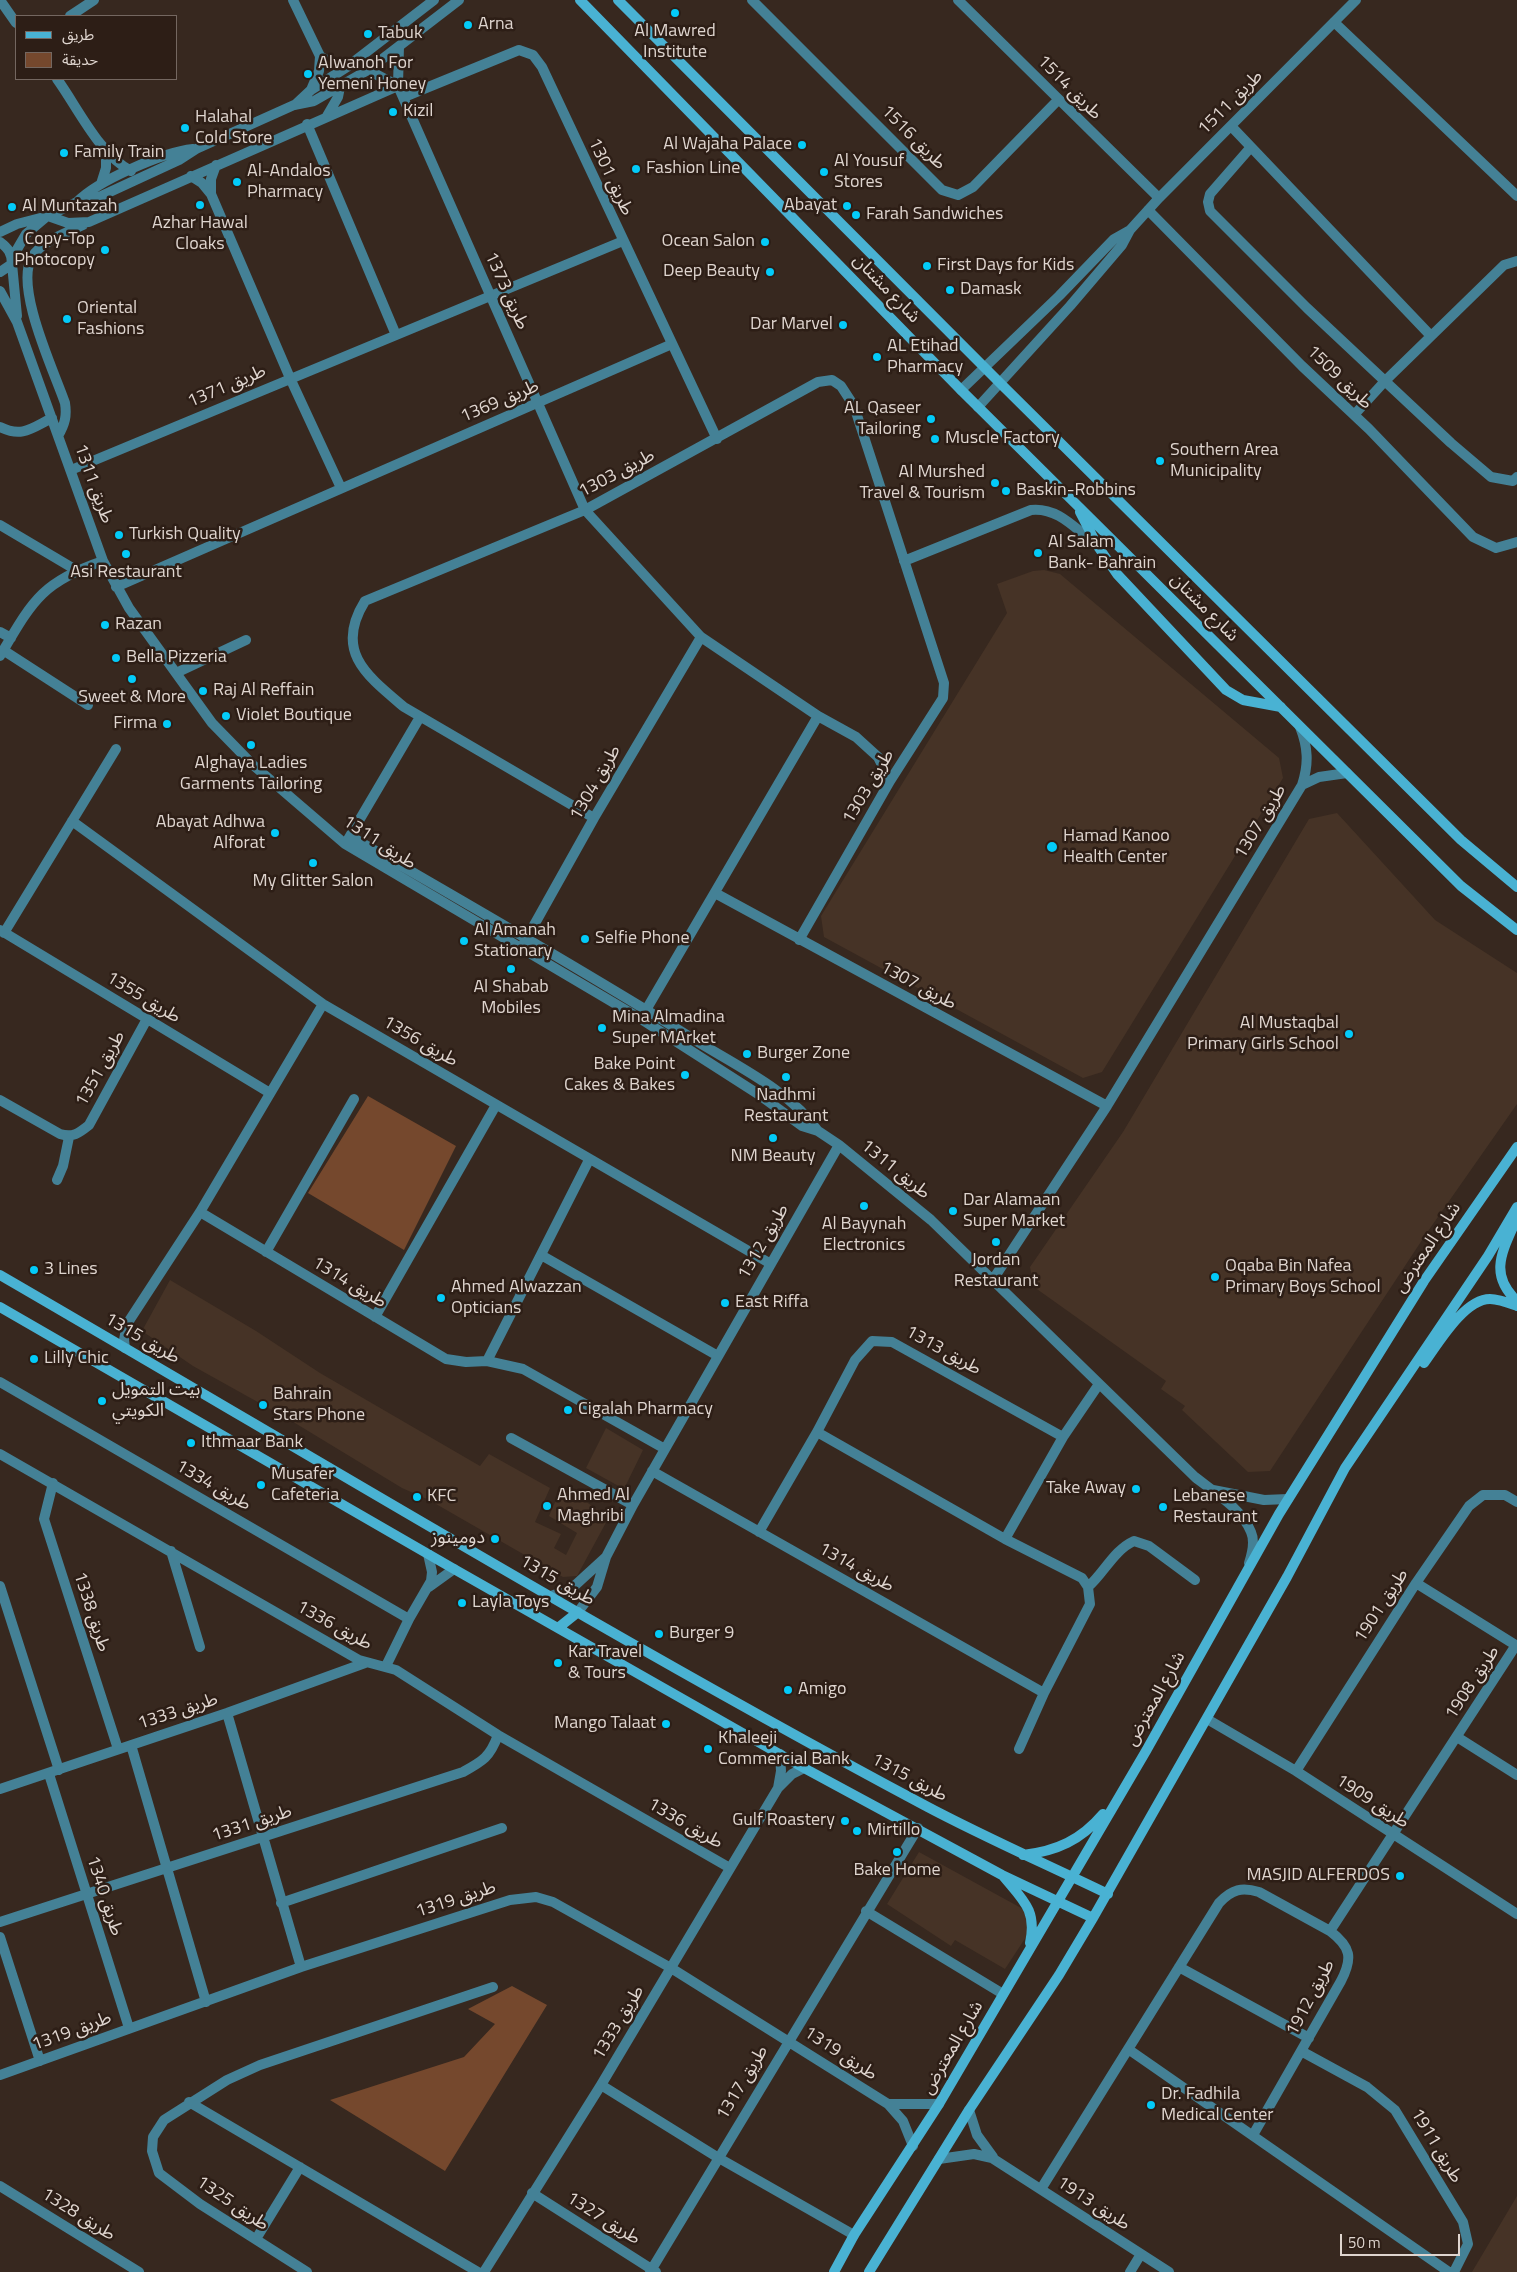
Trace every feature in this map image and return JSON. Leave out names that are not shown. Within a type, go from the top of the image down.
[{"type":"street","points":[[0,0],[15,22]]},
{"type":"street","points":[[72,15],[94,0]]},
{"type":"street","points":[[292,0],[320,56],[319,71],[311,90]]},
{"type":"street","points":[[294,105],[311,90],[347,67],[434,0]]},
{"type":"street","points":[[0,232],[17,224],[48,216],[77,202],[101,184],[118,182],[179,160],[196,149],[294,105],[314,101],[368,70],[459,0]]},
{"type":"street","name":"شارع مشتان","points":[[618,0],[1001,384],[1461,840],[1517,887]]},
{"type":"street","name":"طريق 1516","points":[[752,0],[942,190],[958,194],[973,187],[1058,100]]},
{"type":"street","name":"طريق 1514","points":[[958,0],[1159,198]]},
{"type":"street","name":"طريق 1511","points":[[978,407],[1001,384],[1116,252],[1130,230],[1159,198],[1356,0]]},
{"type":"street","name":"شارع مشتان","points":[[580,1],[961,390],[1300,727],[1461,886],[1517,930]]},
{"type":"street","points":[[1334,22],[1517,196]]},
{"type":"street","points":[[398,86],[399,46]]},
{"type":"street","name":"طريق 1301","points":[[404,97],[519,50],[533,55],[542,67],[717,439]]},
{"type":"street","points":[[320,56],[330,62],[347,67]]},
{"type":"street","points":[[368,70],[398,86]]},
{"type":"street","points":[[58,80],[106,152],[117,162],[131,170]]},
{"type":"street","points":[[327,116],[338,97],[340,86]]},
{"type":"street","points":[[58,436],[64,426],[65,403],[28,300],[28,267],[40,248],[89,222],[307,124],[398,86]]},
{"type":"street","name":"طريق 1373","points":[[398,86],[585,510]]},
{"type":"street","points":[[307,124],[396,335]]},
{"type":"street","points":[[1231,126],[1431,336]]},
{"type":"street","points":[[1251,147],[1210,194],[1208,202],[1210,211],[1307,308],[1451,443],[1491,477],[1513,481],[1517,477]]},
{"type":"street","points":[[77,202],[92,199],[118,182],[131,170],[168,155],[196,149]]},
{"type":"street","points":[[101,184],[106,168],[106,152]]},
{"type":"street","points":[[211,194],[211,179],[216,165]]},
{"type":"street","points":[[191,176],[202,183],[211,194],[290,378],[341,488]]},
{"type":"street","name":"طريق 1509","points":[[1148,210],[1302,366],[1354,415],[1473,537],[1496,548],[1517,542]]},
{"type":"street","points":[[48,216],[68,223],[89,222]]},
{"type":"street","points":[[0,272],[12,261],[26,234],[48,216]]},
{"type":"street","name":"طريق 1511","points":[[961,390],[1114,239],[1130,230]]},
{"type":"street","name":"طريق 1371","points":[[71,470],[623,241]]},
{"type":"street","points":[[0,242],[9,250],[12,261]]},
{"type":"street","points":[[1354,415],[1385,380],[1504,265],[1516,260]]},
{"type":"street","name":"طريق 1311","points":[[12,261],[17,322]]},
{"type":"street","name":"طريق 1311","points":[[0,291],[17,322],[103,561],[116,587],[218,730],[253,765],[347,840],[520,948],[641,1019],[758,1094],[802,1126],[818,1130]]},
{"type":"street","name":"طريق 1369","points":[[116,587],[672,344]]},
{"type":"street","name":"طريق 1303","points":[[594,818],[420,717],[387,692],[360,662],[352,648],[351,635],[356,616],[365,602],[585,510],[818,382],[832,380],[841,386],[854,406],[944,683],[943,698],[890,781],[799,940]]},
{"type":"street","points":[[0,427],[12,433],[19,433],[52,418]]},
{"type":"street","points":[[1076,504],[1097,545],[1118,574],[1226,690],[1243,700],[1282,707]]},
{"type":"street","points":[[904,561],[1031,510],[1043,509],[1054,512],[1097,545]]},
{"type":"street","points":[[585,510],[701,637],[869,748],[878,757],[890,781]]},
{"type":"street","points":[[0,525],[76,570]]},
{"type":"street","points":[[88,705],[2,653],[29,607],[39,595],[76,570],[103,561]]},
{"type":"street","points":[[0,632],[11,638]]},
{"type":"street","name":"طريق 1304","points":[[520,948],[701,637]]},
{"type":"street","points":[[176,673],[246,640]]},
{"type":"street","points":[[646,1010],[818,716]]},
{"type":"street","points":[[347,840],[420,717]]},
{"type":"street","name":"طريق 1307","points":[[992,1281],[1107,1106],[1302,785],[1308,762],[1306,744],[1300,727]]},
{"type":"street","points":[[2,932],[116,749]]},
{"type":"street","name":"طريق 1307","points":[[1302,785],[1319,777],[1347,773]]},
{"type":"street","name":"طريق 1356","points":[[72,821],[323,1004],[771,1264]]},
{"type":"street","name":"طريق 1311","points":[[347,840],[527,938],[765,1084],[807,1114],[818,1130],[931,1220],[1099,1384],[1241,1516],[1252,1533],[1252,1552],[1246,1573]]},
{"type":"street","name":"طريق 1307","points":[[715,893],[1107,1106]]},
{"type":"street","name":"طريق 1355","points":[[2,932],[270,1093]]},
{"type":"street","points":[[125,1348],[124,1340],[127,1324],[200,1212],[323,1004]]},
{"type":"street","name":"طريق 1351","points":[[69,1137],[78,1134],[89,1125],[147,1019]]},
{"type":"street","points":[[266,1252],[354,1099]]},
{"type":"street","points":[[0,1100],[60,1134],[69,1137],[63,1166],[57,1180]]},
{"type":"street","points":[[375,1317],[496,1105]]},
{"type":"street","name":"طريق 1312","points":[[578,1612],[597,1587],[606,1557],[664,1449],[839,1145]]},
{"type":"street","name":"شارع المعترض","points":[[834,2272],[854,2235],[939,2104],[1028,1953],[1288,1499],[1424,1281],[1517,1147]]},
{"type":"street","points":[[487,1360],[589,1160]]},
{"type":"street","points":[[869,2272],[969,2110],[1060,1974],[1094,1918],[1207,1720],[1345,1468],[1488,1256],[1517,1207]]},
{"type":"street","name":"طريق 1314","points":[[200,1212],[446,1359],[466,1362],[487,1360],[523,1369],[664,1449]]},
{"type":"street","points":[[1517,1218],[1503,1248],[1500,1263],[1501,1279],[1517,1302]]},
{"type":"street","points":[[541,1255],[718,1356]]},
{"type":"street","name":"طريق 1315","points":[[0,1275],[578,1612],[839,1759],[1023,1855],[1108,1894]]},
{"type":"street","points":[[1392,1399],[1412,1378],[1458,1318],[1473,1303],[1489,1299],[1517,1306]]},
{"type":"street","points":[[0,1307],[804,1768],[1002,1875],[1094,1918]]},
{"type":"street","name":"طريق 1313","points":[[759,1532],[817,1432],[855,1360],[872,1341],[892,1342],[1063,1436]]},
{"type":"street","name":"طريق 1334","points":[[0,1382],[409,1619]]},
{"type":"street","points":[[1005,1540],[1063,1436],[1099,1384]]},
{"type":"street","points":[[817,1432],[1005,1540],[1082,1578],[1088,1587],[1090,1604],[1044,1693],[1019,1749]]},
{"type":"street","points":[[511,1438],[633,1505]]},
{"type":"street","name":"طريق 1336","points":[[0,1454],[365,1663],[386,1666],[396,1670],[498,1735],[730,1868]]},
{"type":"street","name":"طريق 1314","points":[[652,1471],[1044,1693]]},
{"type":"street","name":"طريق 1338","points":[[53,1484],[44,1519],[118,1749]]},
{"type":"street","points":[[1210,1489],[1264,1500],[1288,1499]]},
{"type":"street","name":"طريق 1901","points":[[1296,1771],[1416,1583],[1469,1506],[1483,1495],[1505,1495],[1517,1502]]},
{"type":"street","points":[[1088,1587],[1097,1579],[1122,1546],[1134,1541],[1149,1546],[1195,1580]]},
{"type":"street","points":[[171,1551],[200,1647]]},
{"type":"street","points":[[386,1666],[409,1619],[427,1590],[432,1572],[428,1554]]},
{"type":"street","name":"طريق 1312","points":[[551,1596],[575,1586],[606,1557]]},
{"type":"street","points":[[427,1590],[454,1569]]},
{"type":"street","points":[[1416,1583],[1517,1646]]},
{"type":"street","points":[[0,1586],[59,1770]]},
{"type":"street","points":[[558,1628],[578,1612]]},
{"type":"street","name":"طريق 1908","points":[[1330,1931],[1517,1646]]},
{"type":"street","name":"طريق 1333","points":[[1,1787],[48,1774],[227,1713],[365,1663]]},
{"type":"street","points":[[227,1713],[301,1968]]},
{"type":"street","name":"طريق 1909","points":[[1207,1720],[1296,1771],[1517,1914]]},
{"type":"street","name":"طريق 1331","points":[[0,1922],[463,1772],[483,1761],[492,1752],[498,1735]]},
{"type":"street","name":"طريق 1908","points":[[1457,1737],[1517,1775]]},
{"type":"street","points":[[131,1745],[206,2002]]},
{"type":"street","name":"طريق 1333","points":[[778,1788],[781,1771],[780,1754]]},
{"type":"street","name":"طريق 1333","points":[[484,2272],[601,2085],[778,1788],[792,1774],[804,1768]]},
{"type":"street","name":"طريق 1340","points":[[48,1774],[129,2028]]},
{"type":"street","points":[[1023,1855],[1046,1852],[1063,1847],[1079,1838],[1095,1823],[1121,1792]]},
{"type":"street","points":[[281,1903],[502,1828]]},
{"type":"street","name":"طريق 1317","points":[[653,2271],[717,2157],[918,1828]]},
{"type":"street","points":[[1002,1875],[1029,1910],[1034,1926],[1028,1953]]},
{"type":"street","name":"طريق 1912","points":[[1042,2190],[1219,1903],[1227,1894],[1237,1889],[1247,1888],[1259,1892],[1330,1931],[1347,1948],[1349,1965],[1253,2135]]},
{"type":"street","name":"طريق 1319","points":[[0,2075],[301,1968],[527,1896],[553,1902],[671,1968],[888,2104],[903,2121],[913,2146]]},
{"type":"street","points":[[866,1911],[1003,1994]]},
{"type":"street","points":[[0,1937],[40,2061]]},
{"type":"street","points":[[1179,1967],[1308,2038]]},
{"type":"street","points":[[478,2272],[189,2102],[226,2080],[260,2065],[494,1987]]},
{"type":"street","points":[[1128,2050],[1449,2272]]},
{"type":"street","name":"طريق 1911","points":[[1301,2051],[1367,2087],[1395,2110],[1463,2222],[1468,2244],[1454,2272]]},
{"type":"street","points":[[601,2085],[717,2157],[854,2235]]},
{"type":"street","name":"طريق 1325","points":[[189,2102],[164,2120],[153,2137],[152,2151],[160,2173],[200,2204],[307,2272]]},
{"type":"street","points":[[888,2104],[939,2104]]},
{"type":"street","name":"طريق 1913","points":[[969,2110],[981,2143],[1000,2162]]},
{"type":"street","name":"طريق 1913","points":[[939,2159],[974,2154],[983,2155],[1000,2162],[1169,2272]]},
{"type":"street","points":[[256,2239],[300,2167]]},
{"type":"street","name":"طريق 1328","points":[[0,2186],[139,2272]]},
{"type":"street","name":"طريق 1327","points":[[532,2193],[653,2271]]},
{"type":"street","points":[[1130,2272],[1141,2254]]},
{"type":"shaded area","name":"Hamad Kanoo Health Center","points":[[1044,570],[1060,574],[1279,758],[1283,778],[1102,1072],[1083,1078],[824,937],[821,916],[1007,613],[997,584],[1033,571]]},
{"type":"shaded area","points":[[1337,813],[1435,920],[1517,973],[1517,1104],[1426,1234],[1270,1471],[1248,1472],[1182,1410],[1185,1406],[1161,1389],[1166,1381],[1034,1287],[1030,1267],[1123,1132],[1309,819]]},
{"type":"shaded area","points":[[170,1280],[256,1331],[320,1373],[480,1466],[489,1454],[550,1488],[535,1522],[561,1534],[554,1548],[566,1555],[577,1533],[549,1516],[562,1486],[609,1517],[577,1576],[563,1577],[429,1500],[402,1488],[290,1420],[193,1366],[142,1331]]},
{"type":"shaded area","points":[[606,1428],[643,1450],[624,1489],[586,1468]]},
{"type":"shaded area","points":[[919,1852],[1023,1909],[1029,1926],[1026,1937],[1005,1969],[955,1940],[951,1946],[887,1904]]},
{"type":"shaded area","points":[[1517,2196],[1517,2272],[1472,2272]]},
{"type":"green space","points":[[368,1096],[456,1146],[404,1250],[308,1193]]},
{"type":"green space","points":[[512,1986],[547,2005],[445,2171],[330,2100],[464,2057],[495,2024],[468,2009]]},
{"type":"place","name":"Al Mawred Institute","points":[[675,13]]},
{"type":"place","name":"Arna","points":[[468,25]]},
{"type":"place","name":"Tabuk","points":[[368,34]]},
{"type":"place","name":"Alwanoh For Yemeni Honey","points":[[308,74]]},
{"type":"place","name":"Kizil","points":[[393,112]]},
{"type":"place","name":"Halahal Cold Store","points":[[185,128]]},
{"type":"place","name":"Al Wajaha Palace","points":[[802,145]]},
{"type":"place","name":"Family Train","points":[[64,153]]},
{"type":"place","name":"Fashion Line","points":[[636,169]]},
{"type":"place","name":"Al Yousuf Stores","points":[[824,172]]},
{"type":"place","name":"Al-Andalos Pharmacy","points":[[237,182]]},
{"type":"place","name":"Azhar Hawal Cloaks","points":[[200,205]]},
{"type":"place","name":"Abayat","points":[[847,206]]},
{"type":"place","name":"Al Muntazah","points":[[12,207]]},
{"type":"place","name":"Farah Sandwiches","points":[[856,215]]},
{"type":"place","name":"Ocean Salon","points":[[765,242]]},
{"type":"place","name":"Copy-Top Photocopy","points":[[105,250]]},
{"type":"place","name":"First Days for Kids","points":[[927,266]]},
{"type":"place","name":"Deep Beauty","points":[[770,272]]},
{"type":"place","name":"Damask","points":[[950,290]]},
{"type":"place","name":"Oriental Fashions","points":[[67,319]]},
{"type":"place","name":"Dar Marvel","points":[[843,325]]},
{"type":"place","name":"AL Etihad Pharmacy","points":[[877,357]]},
{"type":"place","name":"AL Qaseer Tailoring","points":[[931,419]]},
{"type":"place","name":"Muscle Factory","points":[[935,439]]},
{"type":"place","name":"Southern Area Municipality","points":[[1160,461]]},
{"type":"place","name":"Al Murshed Travel & Tourism","points":[[995,483]]},
{"type":"place","name":"Baskin-Robbins","points":[[1006,491]]},
{"type":"place","name":"Turkish Quality","points":[[119,535]]},
{"type":"place","name":"Al Salam Bank- Bahrain","points":[[1038,553]]},
{"type":"place","name":"Asi Restaurant","points":[[126,554]]},
{"type":"place","name":"Razan","points":[[105,625]]},
{"type":"place","name":"Bella Pizzeria","points":[[116,658]]},
{"type":"place","name":"Sweet & More","points":[[132,679]]},
{"type":"place","name":"Raj Al Reffain","points":[[203,691]]},
{"type":"place","name":"Violet Boutique","points":[[226,716]]},
{"type":"place","name":"Firma","points":[[167,724]]},
{"type":"place","name":"Alghaya Ladies Garments Tailoring","points":[[251,745]]},
{"type":"place","name":"Abayat Adhwa Alforat","points":[[275,833]]},
{"type":"place","name":"Hamad Kanoo Health Center","points":[[1052,847]]},
{"type":"place","name":"My Glitter Salon","points":[[313,863]]},
{"type":"place","name":"Selfie Phone","points":[[585,939]]},
{"type":"place","name":"Al Amanah Stationary","points":[[464,941]]},
{"type":"place","name":"Al Shabab Mobiles","points":[[511,969]]},
{"type":"place","name":"Mina Almadina Super MArket","points":[[602,1028]]},
{"type":"place","name":"Al Mustaqbal Primary Girls School","points":[[1349,1034]]},
{"type":"place","name":"Burger Zone","points":[[747,1054]]},
{"type":"place","name":"Bake Point Cakes & Bakes","points":[[685,1075]]},
{"type":"place","name":"Nadhmi Restaurant","points":[[786,1077]]},
{"type":"place","name":"NM Beauty","points":[[773,1138]]},
{"type":"place","name":"Al Bayynah Electronics","points":[[864,1206]]},
{"type":"place","name":"Dar Alamaan Super Market","points":[[953,1211]]},
{"type":"place","name":"Jordan Restaurant","points":[[996,1242]]},
{"type":"place","name":"3 Lines","points":[[34,1270]]},
{"type":"place","name":"Oqaba Bin Nafea Primary Boys School","points":[[1215,1277]]},
{"type":"place","name":"Ahmed Alwazzan Opticians","points":[[441,1298]]},
{"type":"place","name":"East Riffa","points":[[725,1303]]},
{"type":"place","name":"Lilly Chic","points":[[34,1359]]},
{"type":"place","name":"بيت التمويل الكويتي","points":[[102,1401]]},
{"type":"place","name":"Bahrain Stars Phone","points":[[263,1405]]},
{"type":"place","name":"Cigalah Pharmacy","points":[[568,1410]]},
{"type":"place","name":"Ithmaar Bank","points":[[191,1443]]},
{"type":"place","name":"Musafer Cafeteria","points":[[261,1485]]},
{"type":"place","name":"Take Away","points":[[1136,1489]]},
{"type":"place","name":"KFC","points":[[417,1497]]},
{"type":"place","name":"Ahmed Al Maghribi","points":[[547,1506]]},
{"type":"place","name":"Lebanese Restaurant","points":[[1163,1507]]},
{"type":"place","name":"دومينوز","points":[[495,1539]]},
{"type":"place","name":"Layla Toys","points":[[462,1603]]},
{"type":"place","name":"Burger 9","points":[[659,1634]]},
{"type":"place","name":"Kar Travel & Tours","points":[[558,1663]]},
{"type":"place","name":"Amigo","points":[[788,1690]]},
{"type":"place","name":"Mango Talaat","points":[[666,1724]]},
{"type":"place","name":"Khaleeji Commercial Bank","points":[[708,1749]]},
{"type":"place","name":"Gulf Roastery","points":[[845,1821]]},
{"type":"place","name":"Mirtillo","points":[[857,1831]]},
{"type":"place","name":"Bake Home","points":[[897,1852]]},
{"type":"place","name":"MASJID ALFERDOS","points":[[1400,1876]]},
{"type":"place","name":"Dr. Fadhila Medical Center","points":[[1151,2105]]}]
